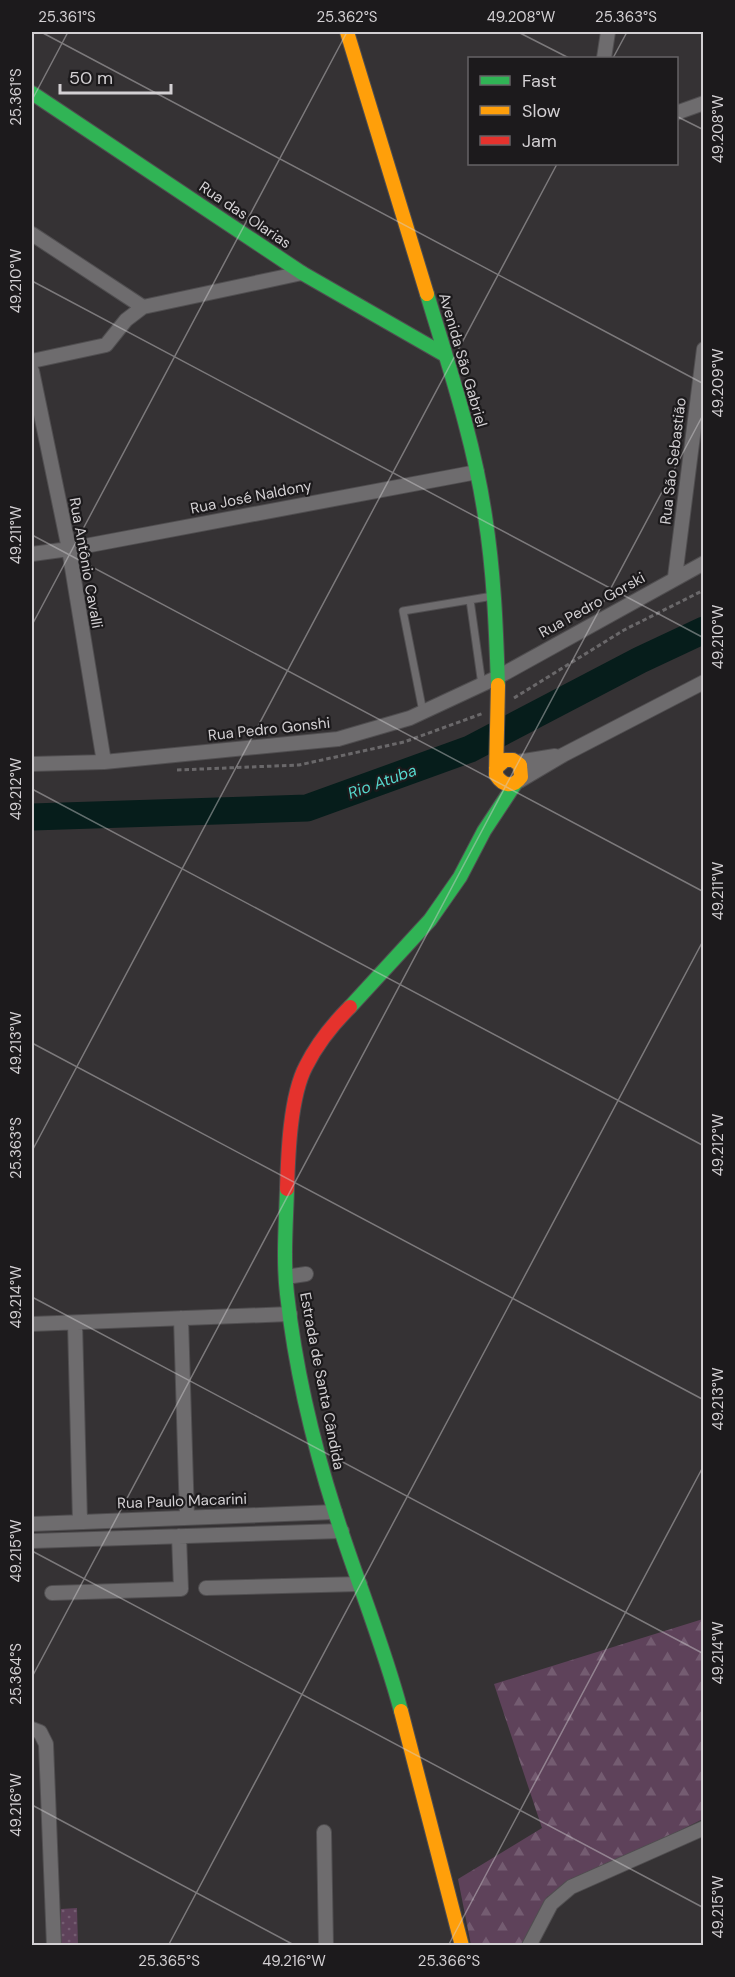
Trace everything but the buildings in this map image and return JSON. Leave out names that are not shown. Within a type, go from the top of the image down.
[{"type":"main road","name":"Avenida São Gabriel","points":[[347,32],[460,402],[477,472],[485,514],[495,595],[498,738]]},
{"type":"main road","name":"Rua das Olarias","points":[[32,93],[302,273],[445,355]]},
{"type":"main road","points":[[498,738],[515,761],[522,773],[517,783],[494,782],[505,760],[515,761]]},
{"type":"main road","name":"Estrada de Santa Cândida","points":[[484,831],[494,782],[498,738]]},
{"type":"main road","name":"Estrada de Santa Cândida","points":[[462,1946],[400,1705],[335,1512],[315,1444],[290,1314],[286,1277],[288,1167],[299,1082],[306,1065],[332,1026],[430,920],[460,877],[484,831],[517,783]]},
{"type":"street","points":[[604,57],[608,32]]},
{"type":"street","points":[[678,112],[704,103]]},
{"type":"street","points":[[32,234],[143,307]]},
{"type":"street","points":[[32,361],[106,345],[126,320],[143,307],[302,273]]},
{"type":"street","name":"Rua São Sebastião","points":[[675,577],[704,349]]},
{"type":"street","name":"Rua Antônio Cavalli","points":[[32,371],[69,549],[105,762]]},
{"type":"street","name":"Rua José Naldony","points":[[32,554],[477,472]]},
{"type":"street","name":"Rua Pedro Gorski","points":[[498,677],[704,563]]},
{"type":"street","name":"Rua Pedro Gonshi","points":[[32,764],[105,762],[338,739],[410,718],[498,677]]},
{"type":"street","points":[[517,783],[563,755],[704,682]]},
{"type":"street","points":[[515,761],[563,755]]},
{"type":"street","points":[[286,1277],[306,1274]]},
{"type":"street","points":[[32,1324],[290,1314]]},
{"type":"street","points":[[182,1318],[187,1518]]},
{"type":"street","points":[[75,1323],[80,1522]]},
{"type":"street","name":"Rua Paulo Macarini","points":[[32,1524],[335,1512]]},
{"type":"street","points":[[32,1541],[342,1531]]},
{"type":"street","points":[[52,1593],[181,1589],[179,1536]]},
{"type":"street","points":[[206,1588],[360,1584]]},
{"type":"street","points":[[36,1731],[46,1744],[54,1946]]},
{"type":"street","points":[[530,1946],[551,1904],[571,1887],[704,1828]]},
{"type":"street","points":[[324,1832],[326,1946]]},
{"type":"lane","points":[[423,712],[402,611],[495,595]]},
{"type":"lane","points":[[470,600],[482,685]]},
{"type":"green space","points":[[703,1619],[703,1819],[547,1897],[523,1945],[471,1945],[458,1879],[542,1828],[494,1684]]},
{"type":"green space","points":[[77,1908],[78,1945],[61,1945],[61,1909]]},
{"type":"waterway","name":"Rio Atuba","points":[[32,817],[307,808],[470,749],[640,660],[704,630]]},
{"type":"traffic: fast","points":[[32,93],[302,273],[445,355]]},
{"type":"traffic: fast","points":[[427,294],[460,404],[480,488],[493,579],[498,685]]},
{"type":"traffic: fast","points":[[350,1007],[430,920],[460,877],[484,831],[515,784]]},
{"type":"traffic: fast","points":[[287,1189],[286,1281],[290,1321],[306,1404],[335,1512],[401,1711]]},
{"type":"traffic: slow","points":[[347,32],[427,294]]},
{"type":"traffic: slow","points":[[496,768],[505,760],[513,760],[520,765],[521,777],[515,783],[508,784],[502,782],[496,775],[498,685]]},
{"type":"traffic: slow","points":[[401,1711],[462,1946]]},
{"type":"traffic: jam","points":[[287,1189],[291,1126],[296,1093],[306,1066],[320,1042],[350,1007]]}]
